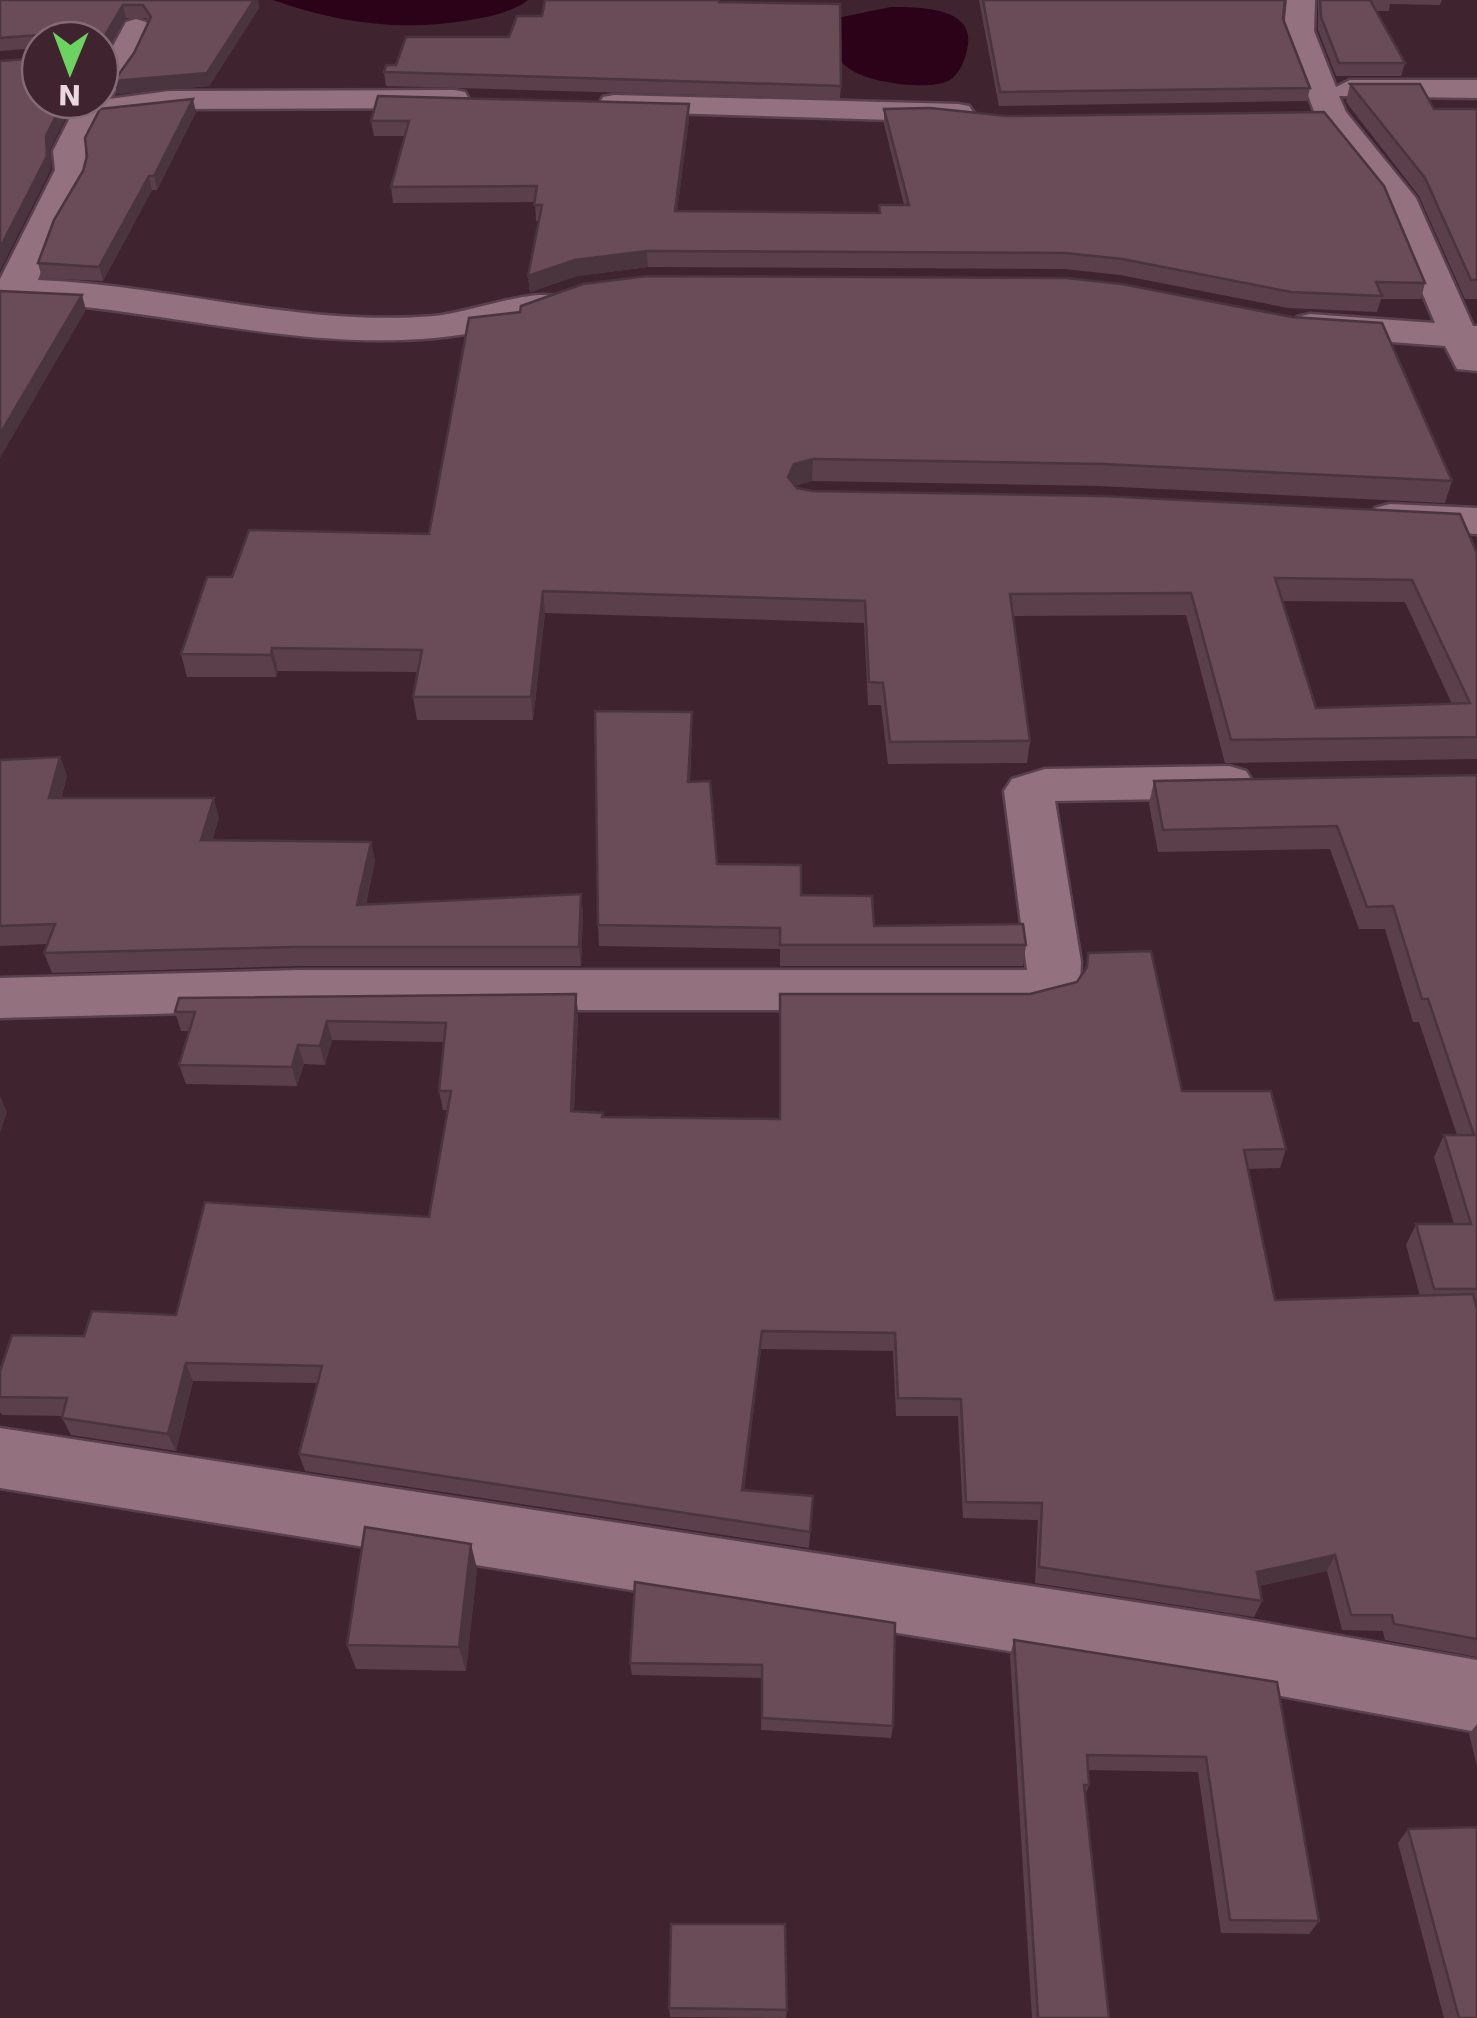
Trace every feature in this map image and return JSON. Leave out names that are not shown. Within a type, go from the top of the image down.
[{"type":"street","points":[[1301,0],[1299,32],[1326,102],[1398,198],[1466,336],[1477,373]]},
{"type":"street","points":[[120,49],[136,28]]},
{"type":"street","points":[[1294,115],[1326,102],[1477,89]]},
{"type":"street","points":[[120,100],[478,99]]},
{"type":"street","points":[[587,102],[988,116]]},
{"type":"street","points":[[84,120],[69,151],[71,170],[66,184],[8,290],[117,296],[324,326],[406,332],[442,330],[511,315],[577,292]]},
{"type":"street","points":[[1268,320],[1466,336]]},
{"type":"street","points":[[1356,515],[1477,522]]},
{"type":"street","points":[[0,998],[300,990],[1027,990],[1053,984],[1054,962],[1029,790],[1045,785],[1278,781]]},
{"type":"street","points":[[0,1458],[344,1516],[1232,1652],[1477,1696]]},
{"type":"shaded area","points":[[273,0],[528,0],[492,16],[444,24],[394,25],[346,20]]},
{"type":"shaded area","points":[[891,7],[932,9],[957,18],[965,27],[966,54],[953,78],[930,85],[879,80],[855,72],[828,50],[827,20]]},
{"type":"building","points":[[0,0],[254,0],[207,73],[120,80],[120,73],[151,17],[143,5],[123,5],[114,20],[20,20],[20,36],[0,38]]},
{"type":"building","points":[[545,0],[840,4],[841,86],[384,72],[386,65],[396,65],[406,37],[509,37],[517,16],[542,16]]},
{"type":"building","points":[[983,0],[1285,0],[1283,19],[1310,88],[1000,92]]},
{"type":"building","points":[[1320,0],[1370,0],[1405,63],[1339,63],[1321,17]]},
{"type":"building","points":[[20,59],[20,120],[54,120],[46,136],[47,156],[0,248],[0,61]]},
{"type":"building","points":[[1350,84],[1420,84],[1434,109],[1477,109],[1477,280],[1471,280],[1425,178]]},
{"type":"building","points":[[378,96],[689,104],[675,211],[880,213],[879,205],[909,205],[884,109],[930,108],[1007,116],[1324,112],[1384,186],[1425,283],[1376,282],[1382,296],[1291,292],[1122,259],[1066,253],[647,251],[575,260],[528,276],[542,205],[534,205],[537,186],[391,187],[409,121],[371,121]]},
{"type":"building","points":[[193,99],[154,176],[149,176],[99,267],[38,263],[54,220],[83,171],[87,156],[85,138],[94,120],[120,120],[120,107]]},
{"type":"building","points":[[647,276],[1067,278],[1122,284],[1292,317],[1382,323],[1452,481],[1103,464],[813,459],[794,464],[788,477],[797,488],[813,491],[1103,496],[1460,514],[1477,553],[1477,737],[1231,740],[1191,593],[1010,594],[1030,741],[890,742],[883,683],[869,682],[865,601],[543,591],[531,697],[413,697],[422,650],[272,648],[271,655],[181,654],[207,577],[232,577],[249,530],[429,534],[469,318],[520,312],[521,306],[583,284]],"holes":[[[1275,578],[1412,580],[1470,703],[1316,708]]]},
{"type":"building","points":[[0,291],[82,295],[0,434]]},
{"type":"building","points":[[595,711],[692,712],[688,782],[710,781],[717,864],[801,865],[801,895],[872,896],[874,926],[1023,924],[1026,945],[780,945],[780,928],[598,925]]},
{"type":"building","points":[[60,757],[49,798],[214,798],[201,840],[371,842],[357,905],[581,894],[579,947],[295,947],[44,953],[55,924],[0,926],[0,760]]},
{"type":"building","points":[[1477,775],[1477,1289],[1434,1289],[1416,1224],[1471,1224],[1444,1135],[1474,1135],[1428,999],[1422,999],[1393,906],[1367,907],[1337,826],[1163,830],[1154,781]]},
{"type":"building","points":[[1151,951],[1182,1091],[1271,1091],[1286,1149],[1244,1150],[1275,1300],[1473,1294],[1477,1309],[1477,1639],[1394,1624],[1392,1615],[1351,1615],[1335,1555],[1257,1572],[1262,1601],[1039,1567],[1042,1503],[966,1502],[961,1399],[898,1398],[895,1333],[762,1331],[742,1490],[813,1496],[810,1532],[299,1454],[322,1366],[186,1363],[168,1434],[62,1418],[67,1398],[0,1397],[0,1371],[12,1335],[84,1336],[92,1311],[176,1315],[205,1202],[429,1217],[451,1091],[439,1091],[446,1023],[327,1021],[320,1046],[298,1045],[292,1067],[179,1065],[195,1012],[175,1012],[179,998],[576,994],[571,1111],[603,1113],[602,1117],[780,1119],[780,994],[1030,994],[1077,982],[1087,967],[1088,953]]},
{"type":"building","points":[[365,1527],[471,1544],[459,1647],[347,1645]]},
{"type":"building","points":[[635,1582],[895,1623],[893,1726],[762,1718],[762,1665],[630,1663]]},
{"type":"building","points":[[1014,1640],[1277,1682],[1319,1921],[1230,1920],[1206,1757],[1087,1755],[1089,1785],[1084,1785],[1109,2018],[1038,2018]]},
{"type":"building","points":[[1477,1827],[1477,2018],[1459,2018],[1408,1829]]},
{"type":"building","points":[[671,1924],[785,1924],[787,2010],[669,2008]]}]
